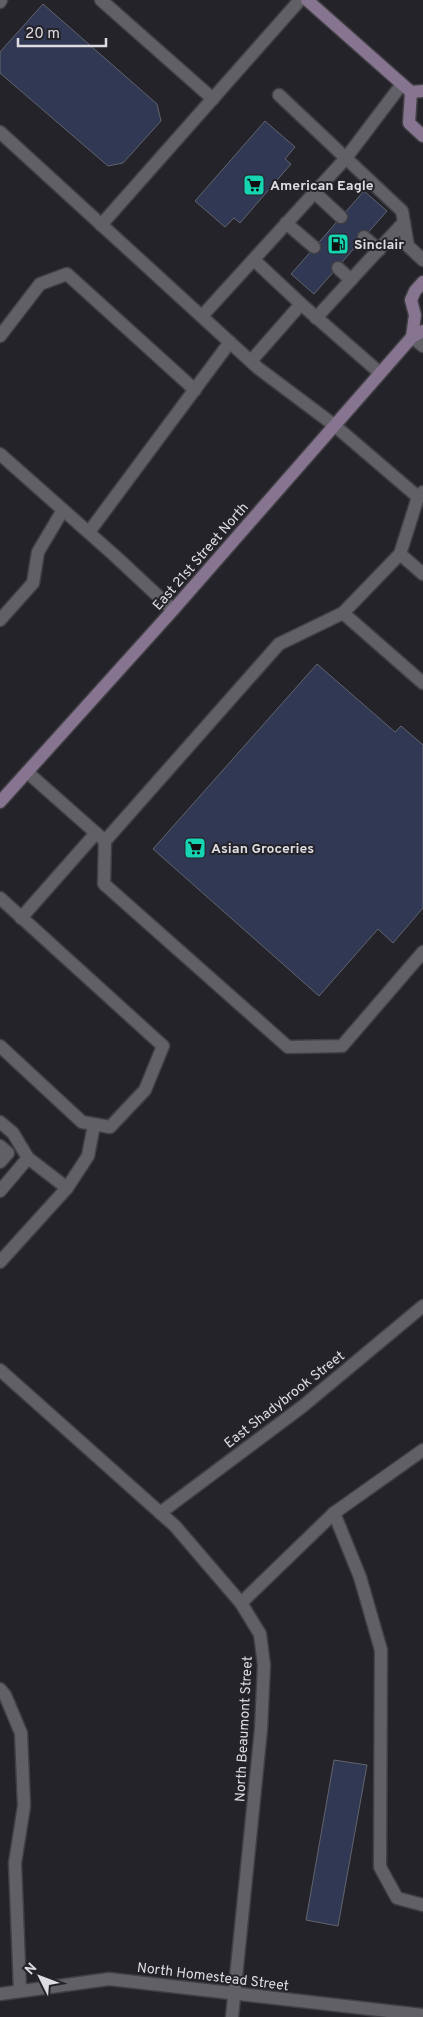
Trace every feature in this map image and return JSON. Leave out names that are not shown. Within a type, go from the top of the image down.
[{"type":"main road","points":[[307,0],[412,89],[409,123],[423,136]]},
{"type":"main road","points":[[417,334],[411,300],[415,291],[423,282]]},
{"type":"main road","name":"East 21st Street North","points":[[0,802],[380,373],[417,334]]},
{"type":"street","points":[[101,0],[213,99]]},
{"type":"street","points":[[101,225],[300,0]]},
{"type":"street","points":[[202,316],[314,192],[412,89]]},
{"type":"street","points":[[279,95],[402,211],[408,246],[423,260]]},
{"type":"street","points":[[0,132],[251,361],[420,494],[400,554],[343,613],[279,644],[100,837],[21,918]]},
{"type":"street","points":[[314,192],[341,217]]},
{"type":"street","points":[[316,318],[404,222]]},
{"type":"street","points":[[286,223],[314,247]]},
{"type":"street","points":[[364,237],[379,250]]},
{"type":"street","points":[[254,260],[316,318],[380,373]]},
{"type":"street","points":[[338,268],[351,280]]},
{"type":"street","points":[[0,336],[40,284],[66,274],[195,390]]},
{"type":"street","points":[[251,361],[301,304]]},
{"type":"street","points":[[417,334],[423,346]]},
{"type":"street","points":[[89,532],[230,342]]},
{"type":"street","points":[[0,454],[89,532],[172,610]]},
{"type":"street","points":[[0,620],[33,583],[38,552],[63,510]]},
{"type":"street","points":[[400,554],[423,574]]},
{"type":"street","points":[[343,613],[423,683]]},
{"type":"street","points":[[27,772],[100,837],[104,884],[288,1047],[342,1046],[423,952]]},
{"type":"street","points":[[0,898],[164,1046],[146,1090],[110,1127],[82,1122],[0,1046]]},
{"type":"street","points":[[0,1122],[13,1133],[28,1158],[67,1188]]},
{"type":"street","points":[[0,1262],[67,1188],[88,1156],[94,1124]]},
{"type":"street","points":[[0,1146],[8,1153],[0,1162]]},
{"type":"street","points":[[0,1191],[28,1158]]},
{"type":"street","name":"East Shadybrook Street","points":[[160,1513],[303,1406],[423,1306]]},
{"type":"street","name":"North Beaumont Street","points":[[0,1370],[175,1526],[241,1603],[260,1634],[264,1665],[261,1729],[232,2017]]},
{"type":"street","points":[[241,1603],[334,1512],[423,1450]]},
{"type":"street","points":[[334,1512],[360,1577],[381,1650],[380,1867],[397,1898],[423,1905]]},
{"type":"street","points":[[0,1689],[5,1695],[21,1733],[24,1806],[15,1863],[20,1991]]},
{"type":"street","name":"North Homestead Street","points":[[0,1994],[109,1979],[423,2014]]},
{"type":"building","points":[[43,4],[157,104],[161,121],[123,163],[108,166],[0,73],[0,52]]},
{"type":"building","points":[[265,121],[295,147],[285,159],[291,164],[240,223],[234,218],[225,227],[195,201]]},
{"type":"building","points":[[364,191],[387,211],[314,294],[291,274]]},
{"type":"building","points":[[317,664],[395,732],[401,726],[423,745],[423,908],[393,943],[378,929],[319,996],[153,849]]},
{"type":"building","points":[[334,1760],[367,1765],[338,1926],[306,1920]]},
{"type":"place","name":"American Eagle","points":[[254,185]]},
{"type":"place","name":"Sinclair","points":[[338,244]]},
{"type":"place","name":"Asian Groceries","points":[[195,848]]}]
